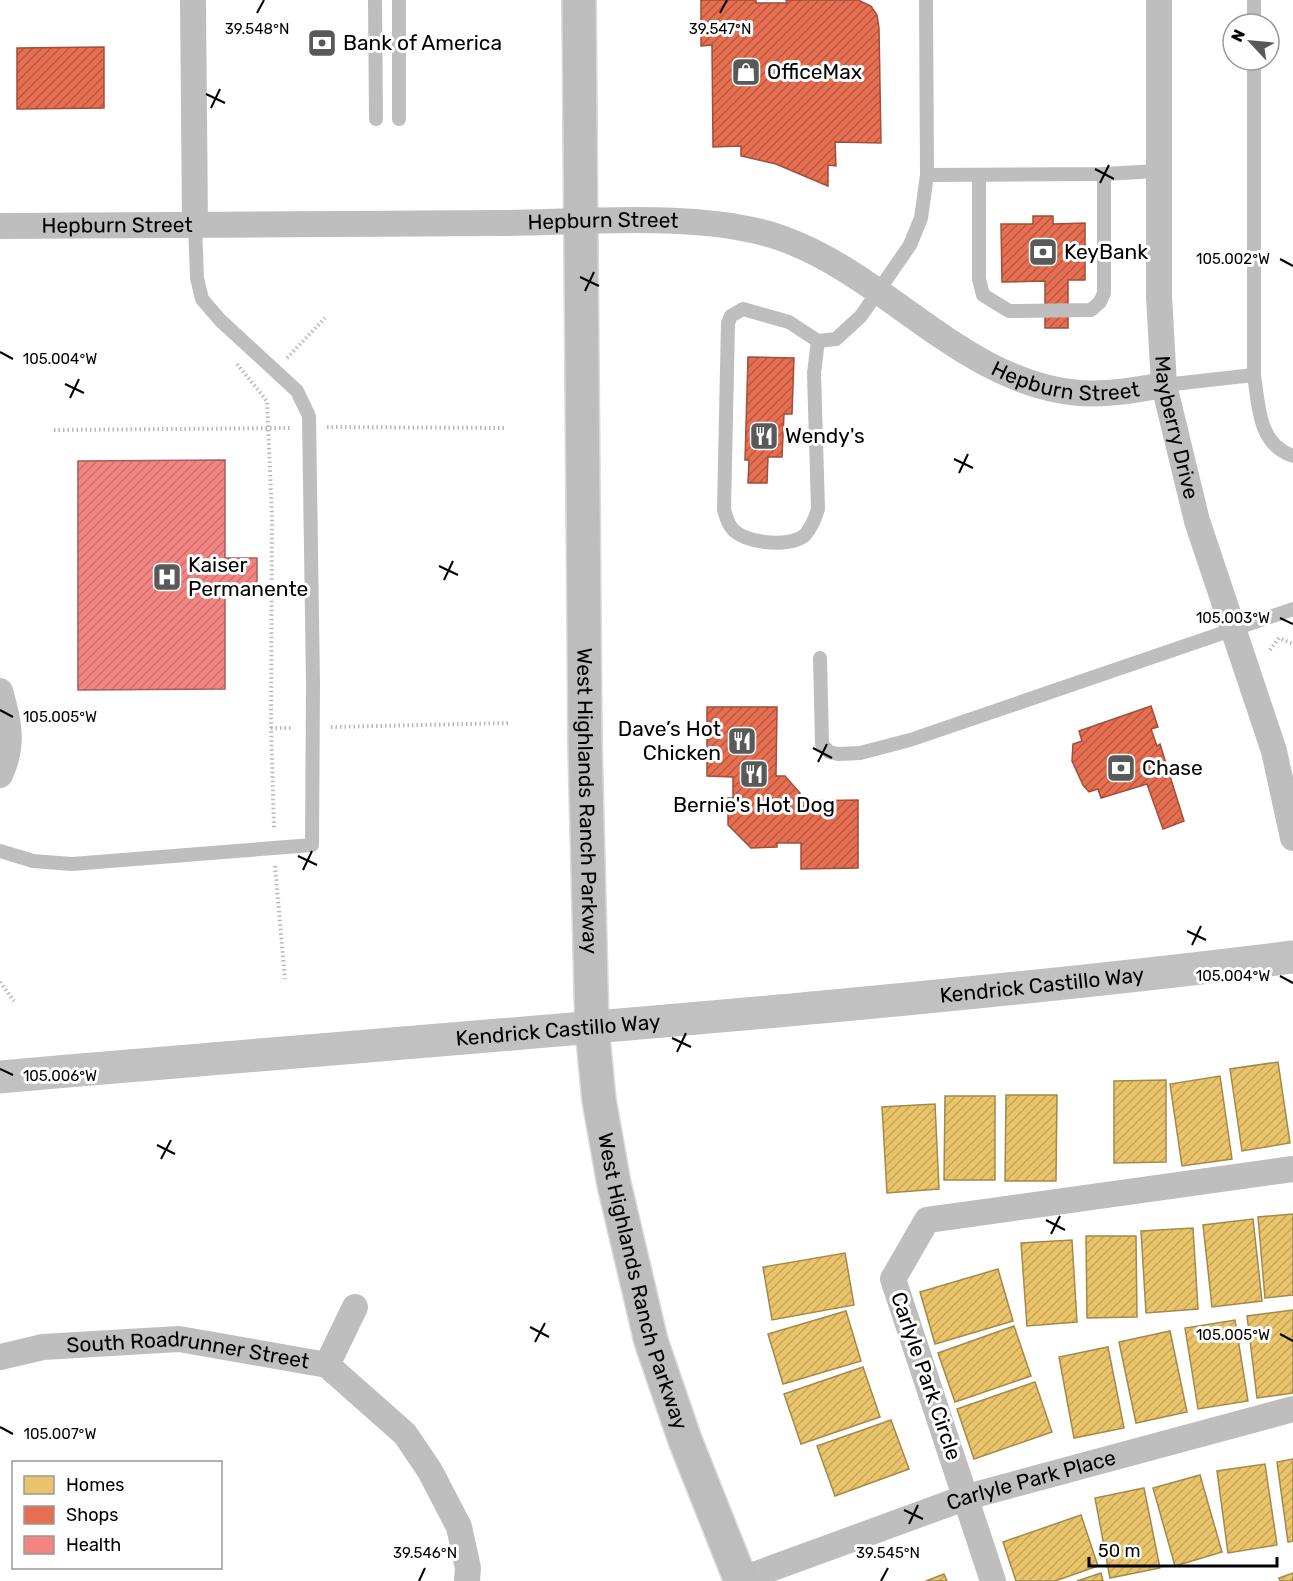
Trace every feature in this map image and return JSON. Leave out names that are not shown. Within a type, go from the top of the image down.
[{"type":"main road","name":"West Highlands Ranch Parkway","points":[[579,0],[585,744],[592,1028],[599,1100],[614,1184],[651,1341],[685,1440],[740,1580]]},
{"type":"main road","name":"Kendrick Castillo Way","points":[[0,1077],[592,1028],[1120,978],[1293,957]]},
{"type":"street","points":[[193,0],[195,225]]},
{"type":"street","name":"Mayberry Drive","points":[[1159,0],[1160,341],[1164,386],[1185,482],[1274,751],[1293,838]]},
{"type":"street","name":"Hepburn Street","points":[[0,226],[581,221],[697,223],[756,231],[809,250],[878,291],[978,359],[1023,381],[1081,393],[1110,393],[1164,386]]},
{"type":"street","points":[[0,691],[10,732],[9,748],[0,775]]},
{"type":"street","name":"Carlyle Park Circle","points":[[993,1581],[893,1279],[927,1220],[1293,1169]]},
{"type":"street","points":[[327,1365],[355,1307]]},
{"type":"street","name":"South Roadrunner Street","points":[[0,1357],[43,1347],[179,1339],[327,1365],[405,1434],[430,1471],[459,1527],[468,1568],[467,1581]]},
{"type":"street","name":"Carlyle Park Place","points":[[740,1580],[967,1497],[1293,1409]]},
{"type":"lane","points":[[375,0],[376,119]]},
{"type":"lane","points":[[399,0],[399,118]]},
{"type":"lane","points":[[818,341],[814,373],[818,509],[813,525],[804,536],[790,543],[742,537],[731,529],[724,510],[728,323],[731,316],[742,309],[789,322],[818,341],[836,339],[844,334],[878,291],[917,231],[925,200],[927,175],[926,0]]},
{"type":"lane","points":[[1254,72],[1254,375],[1267,436],[1278,451],[1293,456]]},
{"type":"lane","points":[[927,175],[1104,174],[1158,171]]},
{"type":"lane","points":[[979,176],[979,279],[984,296],[1009,310],[1091,310],[1100,302],[1104,293],[1104,174]]},
{"type":"lane","points":[[0,851],[33,861],[72,864],[312,845],[311,427],[307,408],[300,395],[220,320],[202,299],[196,278],[195,225]]},
{"type":"lane","points":[[1164,386],[1254,375]]},
{"type":"lane","points":[[820,658],[822,744],[829,752],[860,753],[949,727],[1293,609]]},
{"type":"path","points":[[258,391],[325,318]]},
{"type":"path","points":[[234,361],[267,401],[272,516],[271,728],[275,848],[285,979]]},
{"type":"path","points":[[54,430],[171,427],[506,428]]},
{"type":"path","points":[[1270,651],[1279,638],[1293,644]]},
{"type":"path","points":[[271,728],[510,723]]},
{"type":"path","points":[[0,982],[14,1001]]},
{"type":"building: Homes","points":[[1278,1062],[1290,1143],[1242,1151],[1230,1069]]},
{"type":"building: Homes","points":[[1220,1076],[1232,1159],[1182,1166],[1170,1084]]},
{"type":"building: Homes","points":[[1166,1080],[1166,1162],[1114,1163],[1114,1081]]},
{"type":"building: Homes","points":[[1006,1095],[1057,1095],[1056,1181],[1005,1181]]},
{"type":"building: Homes","points":[[945,1096],[995,1096],[995,1180],[944,1180]]},
{"type":"building: Homes","points":[[935,1104],[939,1189],[887,1193],[882,1107]]},
{"type":"building: Homes","points":[[1293,1214],[1293,1295],[1265,1298],[1258,1217]]},
{"type":"building: Homes","points":[[1253,1219],[1262,1301],[1212,1307],[1203,1225]]},
{"type":"building: Homes","points":[[1193,1228],[1198,1309],[1146,1313],[1141,1231]]},
{"type":"building: Homes","points":[[1086,1236],[1136,1236],[1137,1317],[1087,1318]]},
{"type":"building: Homes","points":[[1072,1240],[1077,1322],[1027,1326],[1021,1243]]},
{"type":"building: Homes","points":[[845,1253],[854,1305],[772,1320],[763,1267]]},
{"type":"building: Homes","points":[[998,1269],[1013,1321],[935,1344],[920,1292]]},
{"type":"building: Homes","points":[[1293,1310],[1293,1393],[1257,1398],[1247,1316]]},
{"type":"building: Homes","points":[[846,1311],[861,1361],[783,1384],[768,1334]]},
{"type":"building: Homes","points":[[1235,1320],[1248,1401],[1198,1409],[1185,1328]]},
{"type":"building: Homes","points":[[1014,1326],[1031,1376],[955,1402],[938,1353]]},
{"type":"building: Homes","points":[[1170,1331],[1187,1412],[1136,1423],[1119,1342]]},
{"type":"building: Homes","points":[[1108,1347],[1124,1428],[1074,1438],[1059,1357]]},
{"type":"building: Homes","points":[[863,1367],[880,1417],[801,1444],[784,1394]]},
{"type":"building: Homes","points":[[1035,1382],[1052,1432],[974,1459],[957,1409]]},
{"type":"building: Homes","points":[[891,1420],[909,1469],[835,1496],[817,1446]]},
{"type":"building: Homes","points":[[1293,1459],[1293,1541],[1288,1542],[1277,1462]]},
{"type":"building: Homes","points":[[1265,1464],[1277,1545],[1228,1553],[1217,1471]]},
{"type":"building: Homes","points":[[1200,1475],[1222,1552],[1175,1566],[1153,1488]]},
{"type":"building: Homes","points":[[1144,1488],[1160,1568],[1110,1578],[1095,1498]]},
{"type":"building: Homes","points":[[1081,1515],[1098,1566],[1055,1581],[1016,1581],[1003,1542]]},
{"type":"building: Homes","points":[[1101,1573],[1103,1581],[1077,1581]]},
{"type":"building: Homes","points":[[1293,1573],[1293,1581],[1280,1581],[1279,1578]]},
{"type":"building: Homes","points":[[944,1574],[947,1581],[926,1581]]},
{"type":"building: Shops","points":[[701,0],[756,0],[756,3],[787,3],[786,0],[858,0],[871,6],[877,15],[879,28],[881,143],[835,142],[836,166],[828,165],[828,186],[776,164],[741,156],[741,146],[713,147],[712,45],[701,46]]},
{"type":"building: Shops","points":[[104,47],[104,108],[17,109],[17,48]]},
{"type":"building: Shops","name":"KeyBank","points":[[1033,216],[1053,216],[1053,224],[1085,223],[1085,280],[1068,280],[1068,328],[1045,328],[1045,281],[1002,282],[1001,224],[1033,224]]},
{"type":"building: Shops","name":"Wendy's","points":[[748,357],[794,358],[792,414],[784,414],[782,457],[768,457],[767,483],[748,483],[749,460],[745,460]]},
{"type":"building: Shops","name":"Chase","points":[[1151,706],[1158,727],[1151,729],[1157,746],[1160,744],[1184,821],[1163,829],[1147,784],[1101,798],[1098,789],[1089,792],[1083,785],[1072,761],[1073,744],[1082,741],[1079,731]]},
{"type":"building: Shops","points":[[707,707],[777,707],[776,776],[785,776],[800,793],[800,801],[858,800],[858,868],[801,869],[801,843],[777,843],[777,847],[751,848],[728,825],[728,798],[733,798],[733,777],[707,776]]},
{"type":"building: Health","name":"Kaiser Permanente","points":[[225,460],[225,558],[257,558],[257,596],[225,596],[225,689],[78,690],[78,461]]},
{"type":"place","name":"Bank of America","points":[[322,43]]},
{"type":"place","name":"OfficeMax","points":[[746,72]]},
{"type":"place","name":"KeyBank","points":[[1043,252]]},
{"type":"place","name":"Wendy's","points":[[764,436]]},
{"type":"place","name":"Kaiser Permanente","points":[[167,577]]},
{"type":"place","name":"Dave’s Hot Chicken","points":[[742,741]]},
{"type":"place","name":"Chase","points":[[1121,768]]},
{"type":"place","name":"Bernie's Hot Dog","points":[[754,774]]}]
